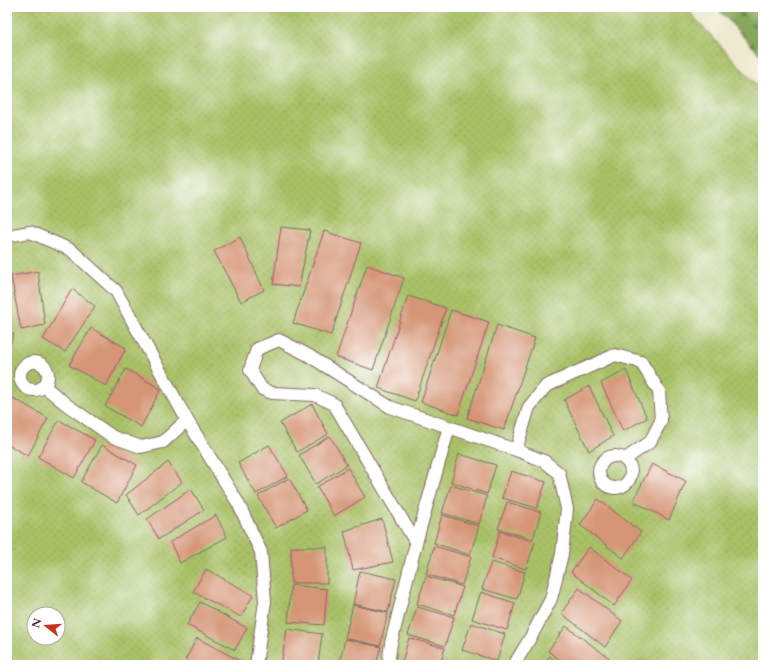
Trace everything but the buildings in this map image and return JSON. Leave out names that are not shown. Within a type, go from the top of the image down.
[{"type":"street","points":[[7,236],[30,232],[71,250],[116,291],[187,420],[238,503],[261,552],[265,601],[256,665]]},
{"type":"street","points":[[416,543],[334,404],[315,395],[272,393],[262,389],[250,370],[257,349],[279,340],[308,355],[390,407],[516,450],[544,461],[559,473],[566,509],[562,554],[551,599],[514,665]]},
{"type":"street","points":[[516,450],[529,407],[546,386],[615,355],[640,362],[659,391],[660,421],[650,442],[625,459]]},
{"type":"street","points":[[44,386],[67,405],[113,437],[141,447],[163,442],[187,420]]},
{"type":"street","points":[[388,665],[391,643],[416,543],[449,427]]},
{"type":"green space","points":[[7,7],[685,7],[763,92],[763,665],[7,665]]},
{"type":"green space","points":[[716,7],[763,7],[763,58]]}]
